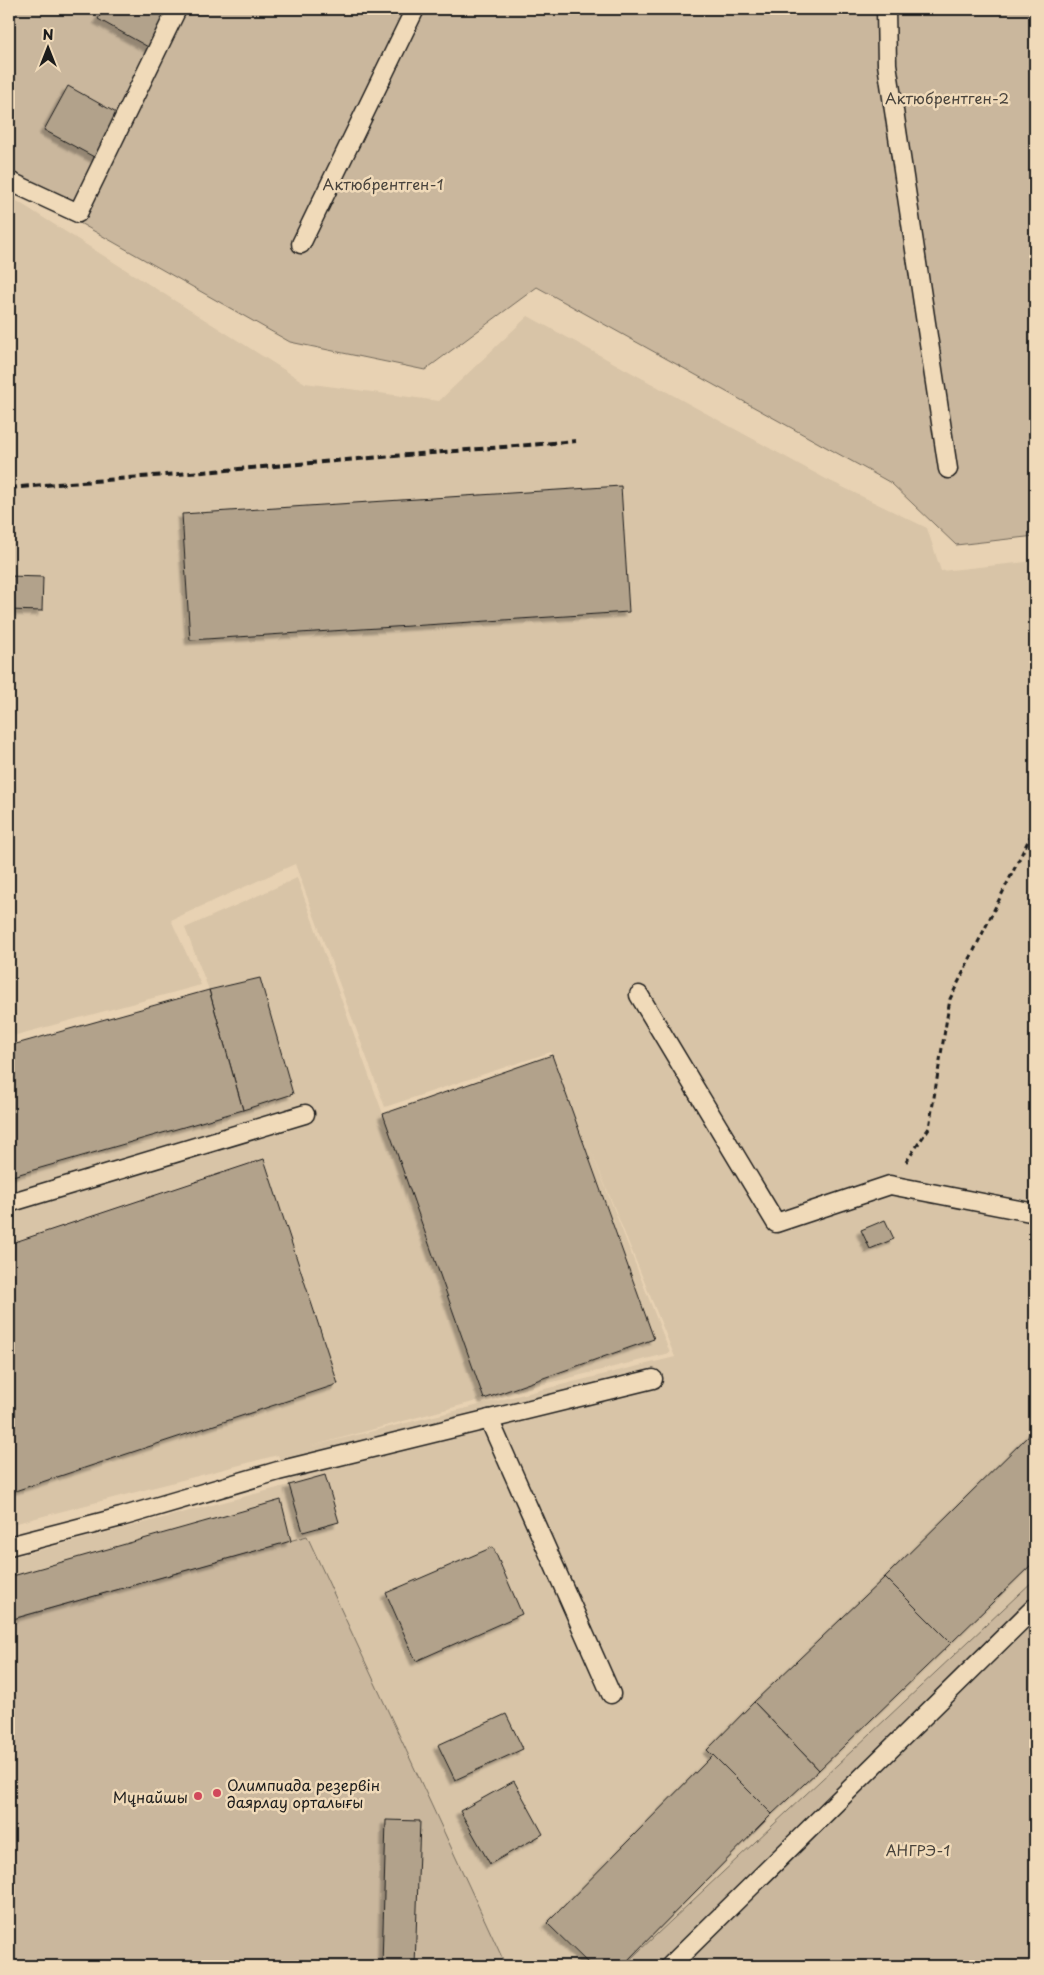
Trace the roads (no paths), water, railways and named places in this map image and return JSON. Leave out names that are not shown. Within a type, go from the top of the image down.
[{"type":"lane","points":[[9,181],[78,213],[177,9]]},
{"type":"lane","points":[[301,244],[415,9]]},
{"type":"lane","points":[[886,9],[887,64],[948,468]]},
{"type":"lane","points":[[639,995],[776,1223],[890,1185],[1035,1213]]},
{"type":"lane","points":[[9,1203],[306,1114]]},
{"type":"lane","points":[[9,1546],[121,1517],[278,1471],[653,1379]]},
{"type":"lane","points":[[489,1419],[611,1694]]},
{"type":"lane","points":[[670,1966],[1035,1606]]},
{"type":"railway","points":[[9,488],[576,441]]},
{"type":"place","name":"Олимпиада резервін даярлау орталығы","points":[[217,1793]]},
{"type":"place","name":"Мұнайшы","points":[[198,1796]]},
{"type":"park label","name":"Актюбрентген-2","points":[[947,97]]},
{"type":"park label","name":"Актюбрентген-1","points":[[383,183]]},
{"type":"park label","name":"АНГРЭ-1","points":[[918,1849]]}]
